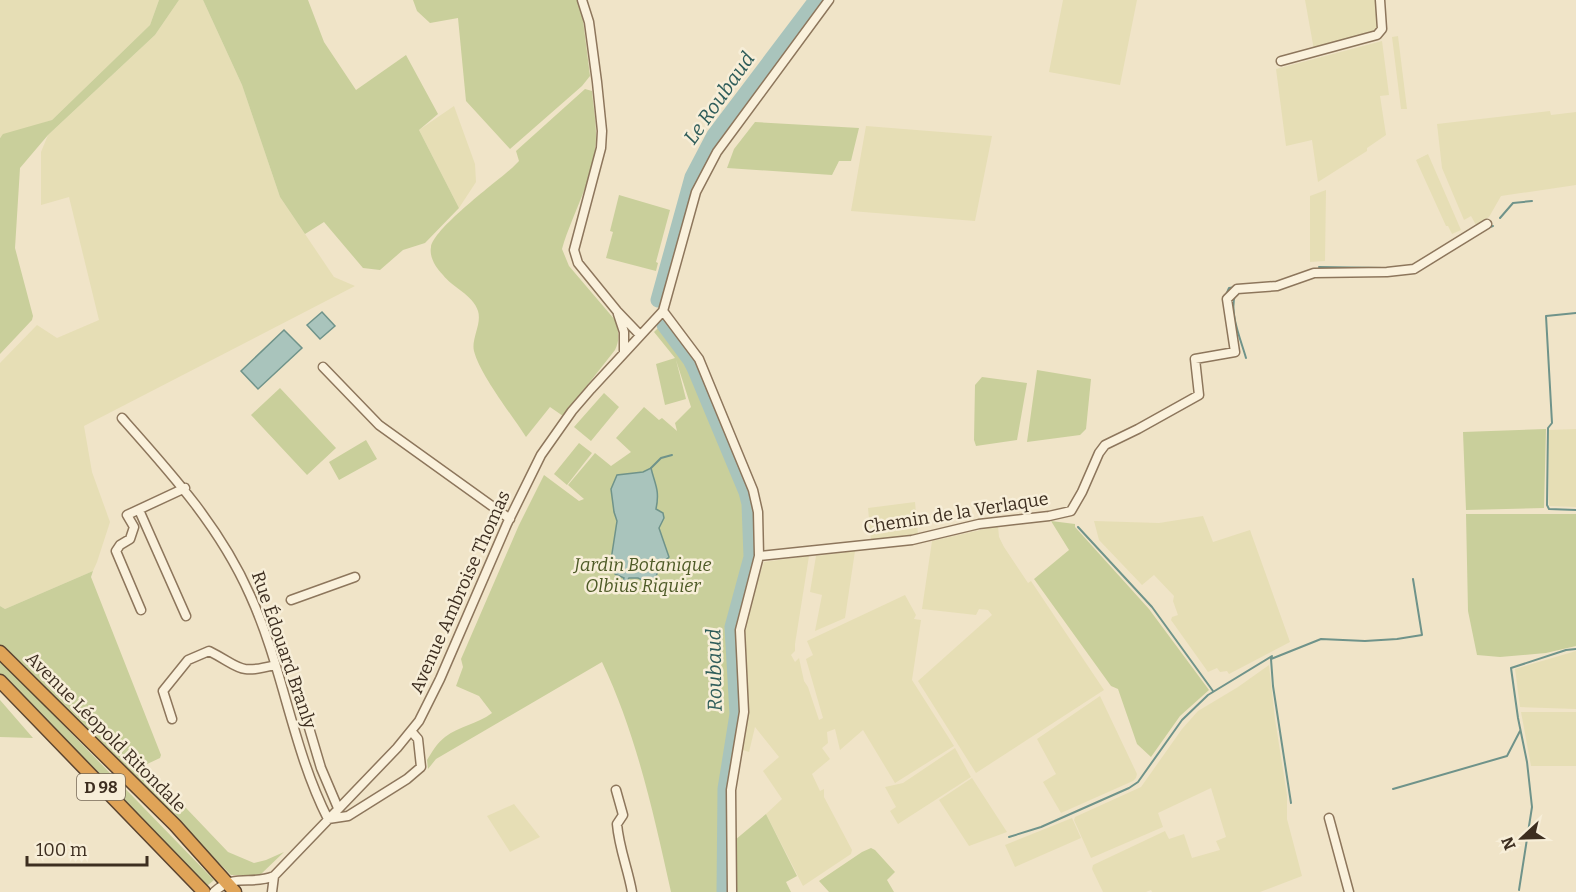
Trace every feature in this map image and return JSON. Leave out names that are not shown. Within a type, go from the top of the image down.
[{"type":"highway","name":"Avenue Léopold Ritondale","points":[[0,652],[175,825],[231,887]]},
{"type":"highway","name":"D 98","points":[[0,681],[204,892]]},
{"type":"street","points":[[582,0],[589,22],[602,131],[601,148],[575,254],[578,263],[638,337]]},
{"type":"street","points":[[732,892],[731,790],[744,712],[740,630],[759,556],[758,512],[753,490],[699,359],[663,311],[696,192],[706,171],[717,152],[829,0]]},
{"type":"street","points":[[1281,61],[1377,35],[1382,29],[1380,0]]},
{"type":"street","name":"Chemin de la Verlaque","points":[[759,556],[912,540],[979,524],[1049,516],[1071,511],[1082,492],[1098,453],[1105,445],[1199,395],[1195,359],[1235,352],[1227,299],[1237,289],[1277,286],[1314,273],[1387,272],[1414,269],[1487,224]]},
{"type":"street","points":[[617,311],[624,332],[624,352]]},
{"type":"street","name":"Avenue Ambroise Thomas","points":[[274,876],[398,748],[427,708],[533,470],[572,411],[663,311]]},
{"type":"street","points":[[624,332],[638,337]]},
{"type":"street","points":[[323,367],[379,425],[510,519]]},
{"type":"street","name":"Rue Édouard Branly","points":[[122,418],[185,488],[229,551],[251,596],[308,771],[328,819]]},
{"type":"street","points":[[141,610],[116,551],[120,544],[130,539],[134,527],[127,515],[185,488]]},
{"type":"street","points":[[139,510],[186,616]]},
{"type":"street","points":[[291,600],[355,578]]},
{"type":"street","points":[[172,719],[163,691],[188,660],[208,651],[240,670],[252,671],[275,665]]},
{"type":"street","points":[[307,721],[321,768],[338,808]]},
{"type":"street","points":[[328,819],[348,816],[407,779],[421,767],[418,739],[411,731]]},
{"type":"street","points":[[616,790],[623,815],[617,824],[619,843],[632,892]]},
{"type":"street","points":[[1329,819],[1349,892]]},
{"type":"street","points":[[214,892],[231,887],[233,880],[258,880],[274,876],[272,892]]},
{"type":"shaded area","points":[[0,0],[159,0],[150,25],[52,120],[0,137]]},
{"type":"shaded area","points":[[179,0],[203,0],[242,85],[280,197],[334,277],[355,286],[84,426],[92,472],[110,522],[97,562],[93,571],[5,609],[0,606],[0,363],[37,325],[57,338],[99,320],[69,197],[41,205],[41,152],[48,135],[155,35]]},
{"type":"shaded area","points":[[1063,0],[1137,0],[1120,85],[1049,72]]},
{"type":"shaded area","points":[[1305,0],[1377,0],[1378,27],[1370,34],[1314,50]]},
{"type":"shaded area","points":[[1398,36],[1407,109],[1401,109],[1392,37]]},
{"type":"shaded area","points":[[1382,41],[1389,95],[1380,96],[1386,135],[1367,148],[1367,151],[1318,182],[1312,140],[1286,146],[1276,69]]},
{"type":"shaded area","points":[[454,106],[475,164],[476,182],[459,208],[419,130]]},
{"type":"shaded area","points":[[1550,111],[1551,115],[1576,112],[1576,185],[1501,196],[1489,217],[1476,225],[1471,216],[1464,220],[1442,168],[1437,124]]},
{"type":"shaded area","points":[[866,126],[992,136],[975,221],[851,211]]},
{"type":"shaded area","points":[[1428,154],[1461,230],[1452,234],[1446,226],[1416,160]]},
{"type":"shaded area","points":[[1326,190],[1325,261],[1310,262],[1310,196]]},
{"type":"shaded area","points":[[1576,429],[1576,507],[1549,506],[1549,430]]},
{"type":"shaded area","points":[[915,502],[918,534],[871,540],[868,508]]},
{"type":"shaded area","points":[[1203,516],[1213,542],[1250,530],[1290,642],[1229,674],[1227,671],[1220,672],[1217,668],[1208,672],[1171,620],[1172,617],[1178,615],[1173,601],[1174,596],[1154,575],[1142,585],[1099,540],[1094,521],[1159,523]]},
{"type":"shaded area","points":[[998,526],[999,537],[1004,547],[1028,583],[1031,581],[1104,690],[976,773],[918,681],[992,615],[988,610],[979,609],[976,615],[922,609],[932,541]]},
{"type":"shaded area","points":[[855,551],[845,618],[815,631],[822,595],[810,592],[816,556]]},
{"type":"shaded area","points":[[809,556],[795,651],[791,655],[795,662],[799,658],[804,681],[819,720],[823,718],[806,659],[813,655],[807,641],[905,595],[916,615],[914,619],[921,620],[912,680],[954,746],[895,783],[863,730],[840,750],[835,729],[827,732],[828,743],[822,748],[830,759],[812,774],[820,791],[824,789],[824,797],[852,850],[851,854],[803,886],[766,814],[782,799],[763,771],[779,757],[755,727],[749,752],[743,750],[749,709],[744,652],[745,620],[764,562]]},
{"type":"shaded area","points":[[1576,651],[1576,709],[1520,707],[1515,669]]},
{"type":"shaded area","points":[[1269,665],[1287,795],[1287,819],[1302,876],[1260,892],[1152,892],[1151,890],[1103,892],[1092,869],[1093,865],[1165,831],[1169,839],[1184,834],[1192,858],[1220,850],[1216,841],[1226,837],[1211,788],[1158,813],[1163,827],[1091,858],[1074,820],[1075,817],[1141,787],[1182,729],[1198,711]]},
{"type":"shaded area","points":[[1100,696],[1137,774],[1136,778],[1061,813],[1043,782],[1056,774],[1037,739]]},
{"type":"shaded area","points":[[1521,712],[1576,712],[1576,766],[1531,766]]},
{"type":"shaded area","points":[[955,748],[971,777],[898,824],[890,811],[896,807],[885,787],[903,783]]},
{"type":"shaded area","points":[[972,778],[1007,832],[969,846],[939,800]]},
{"type":"shaded area","points":[[514,804],[540,837],[510,852],[487,816]]},
{"type":"shaded area","points":[[1072,818],[1081,838],[1015,867],[1005,845]]},
{"type":"green space","points":[[159,0],[179,0],[155,35],[48,135],[20,168],[15,248],[33,316],[32,320],[0,354],[0,138],[3,134],[52,120],[150,25]]},
{"type":"green space","points":[[203,0],[308,0],[324,42],[356,90],[406,55],[438,114],[419,130],[459,208],[425,243],[403,250],[380,270],[363,268],[324,222],[305,234],[280,197],[242,85]]},
{"type":"green space","points":[[413,0],[578,0],[583,20],[590,76],[582,86],[510,149],[466,101],[458,18],[430,23],[417,11]]},
{"type":"green space","points":[[585,89],[592,91],[596,128],[593,163],[562,249],[569,266],[615,320],[618,343],[615,350],[563,416],[550,407],[526,437],[489,383],[477,361],[473,346],[479,316],[475,305],[438,269],[432,258],[431,247],[434,239],[453,218],[519,161],[516,151]]},
{"type":"green space","points":[[755,122],[859,128],[851,161],[839,161],[832,175],[727,168],[734,149]]},
{"type":"green space","points":[[619,195],[670,210],[656,262],[658,263],[656,271],[606,258]]},
{"type":"green space","name":"Jardin Botanique Olbius Riquier","points":[[659,327],[689,369],[742,498],[746,555],[728,622],[732,714],[719,789],[720,892],[671,892],[651,804],[634,746],[625,717],[602,662],[436,759],[428,769],[427,760],[445,737],[492,713],[479,696],[456,686],[463,667],[461,659],[519,525],[544,475],[579,501],[584,499],[568,485],[595,453],[611,466],[631,452],[616,438],[644,407],[677,431],[675,423],[691,407],[676,360],[686,399],[665,405],[656,364],[675,358],[654,332]]},
{"type":"green space","points":[[1037,370],[1091,379],[1086,429],[1080,435],[1027,442]]},
{"type":"green space","points":[[982,377],[1027,383],[1017,440],[976,446],[974,440],[975,385]]},
{"type":"green space","points":[[280,388],[336,448],[307,475],[251,415]]},
{"type":"green space","points":[[604,393],[619,407],[591,441],[574,427]]},
{"type":"green space","points":[[1546,429],[1544,508],[1466,510],[1463,432]]},
{"type":"green space","points":[[366,440],[377,459],[339,480],[329,462]]},
{"type":"green space","points":[[579,443],[592,453],[567,485],[554,474]]},
{"type":"green space","points":[[1466,514],[1576,514],[1576,646],[1546,653],[1500,657],[1477,655],[1468,611]]},
{"type":"green space","points":[[1051,521],[1075,524],[1075,527],[1149,609],[1209,690],[1180,716],[1151,757],[1137,744],[1118,689],[1111,686],[1034,579],[1069,550]]},
{"type":"green space","points":[[93,571],[91,577],[161,755],[160,758],[145,765],[228,852],[254,863],[284,852],[260,875],[231,875],[0,645],[0,606],[5,609]]},
{"type":"green space","points":[[0,660],[214,880],[207,886],[0,675]]},
{"type":"green space","points":[[0,700],[33,738],[0,737]]},
{"type":"green space","points":[[766,814],[797,876],[786,882],[791,892],[736,892],[735,840]]},
{"type":"green space","points":[[871,848],[895,872],[887,880],[894,892],[829,892],[819,881],[862,852]]},
{"type":"water","points":[[322,312],[335,326],[320,339],[307,325]]},
{"type":"water","points":[[284,330],[302,348],[258,389],[241,371]]},
{"type":"water","points":[[651,468],[657,492],[656,509],[663,513],[664,518],[659,528],[669,557],[662,564],[655,578],[648,583],[638,578],[623,581],[624,578],[615,574],[611,560],[617,521],[611,489],[617,475],[643,472]]},
{"type":"waterway","name":"Le Roubaud","points":[[658,300],[692,177],[714,135],[816,0]]},
{"type":"waterway","points":[[1500,218],[1513,203],[1532,201]]},
{"type":"waterway","points":[[1487,228],[1493,226]]},
{"type":"waterway","points":[[1319,267],[1383,268]]},
{"type":"waterway","points":[[1226,295],[1229,288],[1236,287]]},
{"type":"waterway","points":[[1238,294],[1235,295],[1233,310],[1246,358]]},
{"type":"waterway","points":[[1576,313],[1546,316],[1552,423],[1548,428],[1547,505],[1549,509],[1576,510]]},
{"type":"waterway","name":"Roubaud","points":[[664,325],[695,370],[749,504],[751,557],[732,627],[737,714],[725,789],[724,892]]},
{"type":"waterway","points":[[651,468],[661,458],[672,455]]},
{"type":"waterway","points":[[1078,527],[1152,607],[1213,691]]},
{"type":"waterway","points":[[1009,837],[1041,827],[1138,782],[1182,720],[1208,695],[1272,656],[1271,659],[1321,639],[1365,641],[1422,635],[1413,579]]},
{"type":"waterway","points":[[623,588],[625,581]]},
{"type":"waterway","points":[[1519,890],[1532,807],[1511,668],[1566,650],[1576,649]]},
{"type":"waterway","points":[[1271,659],[1291,803]]},
{"type":"waterway","points":[[1393,789],[1507,756],[1520,731]]}]
